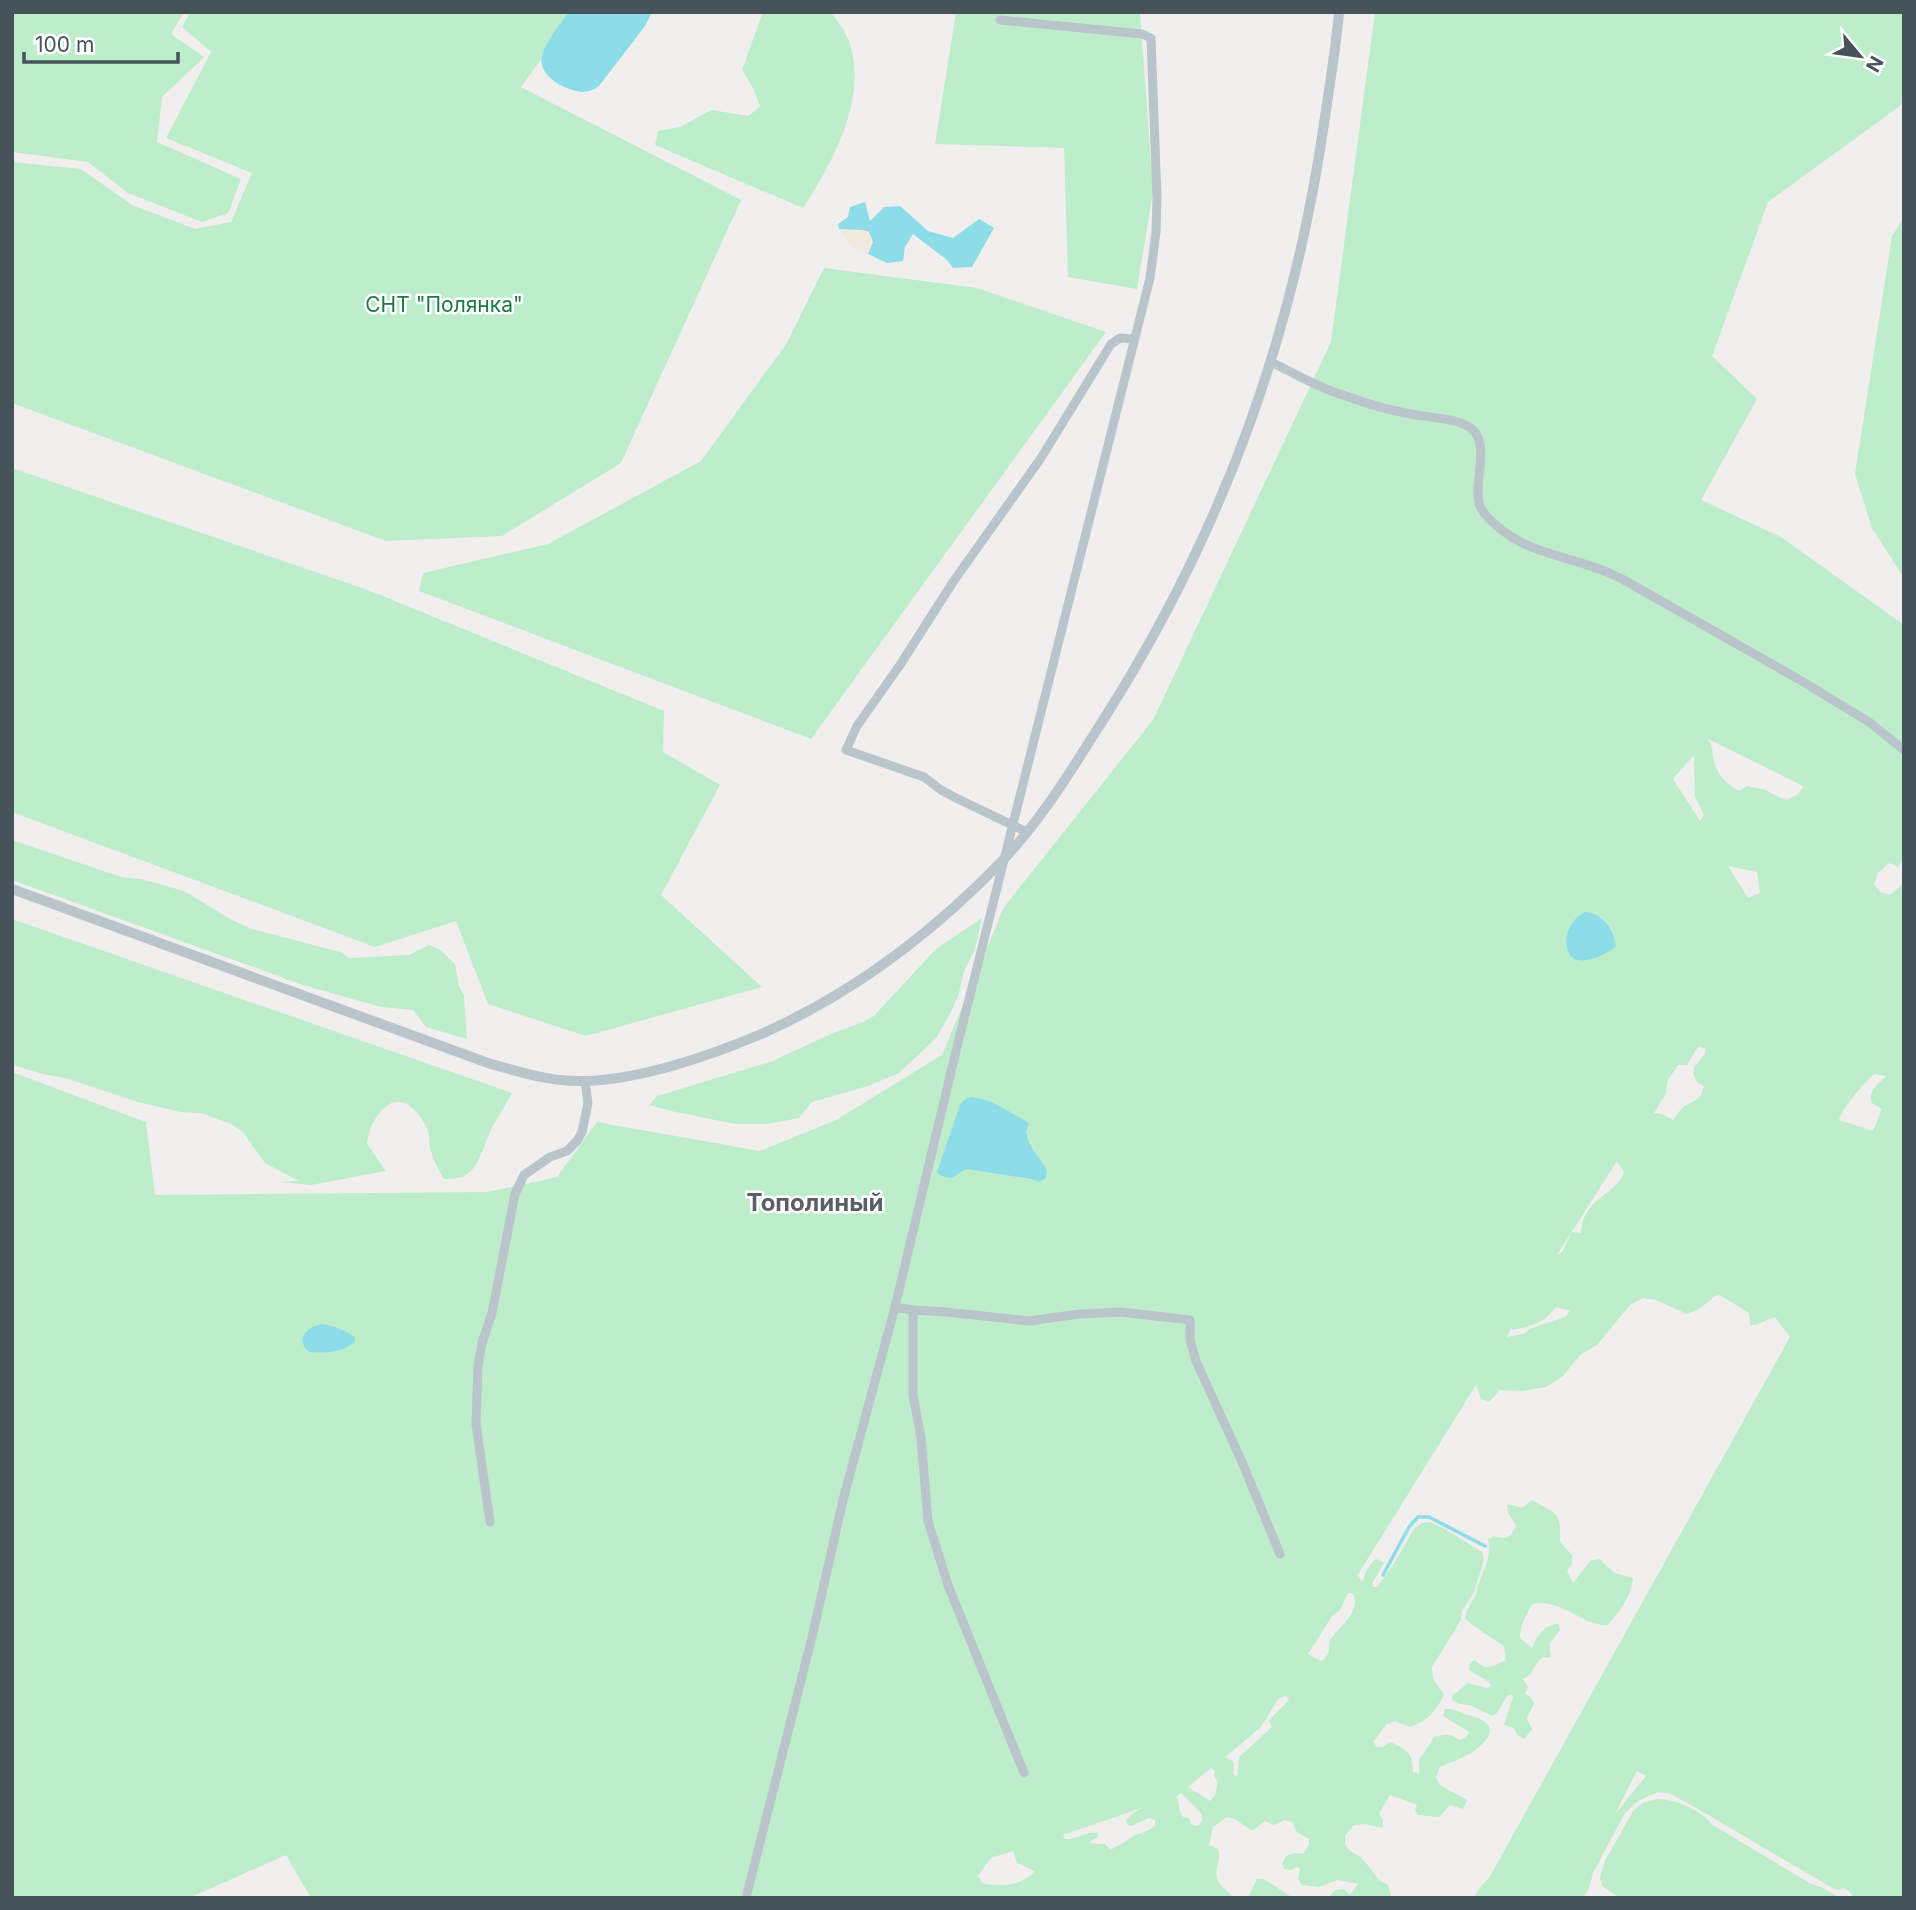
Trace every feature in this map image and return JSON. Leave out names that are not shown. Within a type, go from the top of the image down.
[{"type":"street","points":[[12,889],[488,1063],[524,1074],[556,1079],[585,1082],[627,1076],[703,1056],[785,1024],[862,980],[946,914],[1027,832],[1050,802],[1126,684],[1179,590],[1205,537],[1238,456],[1271,362],[1303,241],[1319,159],[1339,12]]},
{"type":"street","points":[[746,1898],[813,1633],[843,1500],[895,1307],[955,1055],[1150,278],[1157,209],[1151,38],[1142,34],[1000,20]]},
{"type":"street","points":[[1027,832],[941,790],[924,777],[846,750],[857,726],[953,582],[1041,458],[1111,344],[1119,338],[1135,339]]},
{"type":"street","points":[[1271,362],[1348,397],[1389,409],[1463,424],[1473,430],[1479,441],[1481,454],[1478,492],[1480,507],[1507,535],[1526,547],[1601,569],[1623,580],[1870,722],[1904,750]]},
{"type":"street","points":[[490,1522],[476,1424],[478,1366],[482,1343],[492,1313],[515,1194],[524,1175],[541,1162],[567,1151],[577,1141],[582,1132],[588,1103],[585,1082]]},
{"type":"street","points":[[895,1307],[1028,1321],[1121,1312],[1190,1320],[1190,1340],[1196,1361],[1280,1554]]},
{"type":"street","points":[[913,1310],[913,1395],[921,1438],[928,1521],[948,1585],[1024,1773]]},
{"type":"green space","points":[[12,12],[184,12],[171,34],[204,57],[162,97],[157,142],[241,179],[228,213],[202,222],[128,193],[88,162],[12,152]]},
{"type":"green space","name":"СНТ \"Полянка\"","points":[[190,12],[575,12],[521,87],[741,200],[621,463],[502,536],[386,541],[12,403],[12,162],[81,169],[132,205],[195,229],[231,222],[252,173],[166,138],[211,52],[182,27]]},
{"type":"green space","points":[[763,12],[830,12],[846,34],[853,59],[854,85],[850,111],[830,163],[803,208],[655,145],[658,131],[680,127],[711,110],[749,116],[760,106],[742,70]]},
{"type":"green space","points":[[956,12],[1140,12],[1153,191],[1137,289],[1068,277],[1064,148],[935,144]]},
{"type":"green space","points":[[1375,12],[1904,12],[1904,98],[1900,106],[1768,202],[1712,356],[1757,399],[1701,500],[1781,537],[1904,625],[1904,862],[1898,867],[1889,863],[1878,873],[1874,884],[1880,892],[1890,895],[1904,883],[1904,1898],[1853,1898],[1850,1892],[1842,1887],[1840,1890],[1834,1889],[1669,1793],[1658,1792],[1638,1801],[1625,1813],[1583,1898],[1474,1898],[1489,1878],[1790,1337],[1775,1317],[1750,1325],[1749,1313],[1718,1294],[1698,1310],[1687,1314],[1656,1300],[1643,1298],[1630,1305],[1597,1345],[1580,1355],[1563,1376],[1546,1387],[1523,1391],[1500,1390],[1489,1402],[1481,1399],[1476,1385],[1357,1576],[1363,1582],[1371,1564],[1376,1559],[1382,1561],[1384,1563],[1373,1582],[1373,1587],[1377,1587],[1414,1529],[1422,1523],[1430,1522],[1443,1528],[1482,1552],[1484,1560],[1474,1592],[1462,1611],[1461,1620],[1432,1667],[1433,1679],[1444,1694],[1438,1705],[1431,1715],[1410,1727],[1395,1721],[1386,1725],[1373,1742],[1377,1747],[1383,1747],[1390,1742],[1405,1750],[1412,1760],[1413,1772],[1419,1774],[1419,1760],[1434,1737],[1450,1735],[1459,1740],[1466,1738],[1469,1732],[1443,1716],[1445,1709],[1456,1710],[1487,1723],[1489,1733],[1483,1743],[1467,1755],[1440,1767],[1436,1777],[1440,1785],[1467,1800],[1463,1809],[1450,1805],[1439,1817],[1418,1815],[1415,1810],[1417,1805],[1390,1795],[1379,1814],[1383,1819],[1382,1828],[1365,1824],[1354,1825],[1345,1836],[1345,1845],[1366,1863],[1379,1880],[1388,1885],[1392,1898],[1331,1898],[1330,1895],[1336,1890],[1344,1889],[1350,1895],[1358,1884],[1337,1880],[1319,1887],[1302,1885],[1298,1879],[1300,1868],[1284,1869],[1282,1864],[1286,1856],[1303,1854],[1309,1845],[1309,1839],[1297,1832],[1292,1822],[1285,1820],[1273,1825],[1265,1821],[1252,1831],[1235,1819],[1227,1817],[1213,1827],[1209,1845],[1218,1849],[1218,1881],[1235,1898],[311,1898],[286,1855],[189,1898],[12,1898],[12,1072],[146,1122],[155,1195],[488,1192],[557,1177],[597,1122],[760,1151],[836,1120],[942,1055],[1004,907],[1153,720],[1331,342]],"holes":[[[1708,739],[1803,787],[1797,795],[1786,800],[1763,789],[1747,786],[1739,791],[1718,771]],[[1694,755],[1695,797],[1704,815],[1700,821],[1673,779]],[[1728,866],[1757,872],[1760,893],[1748,898]],[[1698,1047],[1705,1048],[1705,1054],[1693,1073],[1697,1082],[1704,1086],[1701,1094],[1683,1107],[1673,1120],[1654,1113],[1666,1093],[1667,1082],[1678,1065],[1687,1065]],[[1874,1074],[1886,1076],[1870,1095],[1872,1103],[1882,1109],[1873,1131],[1839,1120],[1859,1089]],[[1617,1161],[1624,1172],[1620,1180],[1587,1212],[1581,1233],[1572,1232],[1562,1252],[1557,1255]],[[1556,1307],[1570,1311],[1565,1317],[1532,1328],[1523,1334],[1507,1337],[1511,1328],[1513,1330],[1532,1325],[1547,1317]],[[1348,1593],[1352,1593],[1355,1599],[1352,1613],[1329,1642],[1329,1652],[1324,1660],[1308,1654],[1332,1616],[1340,1610]],[[1286,1696],[1289,1699],[1269,1721],[1272,1727],[1239,1757],[1237,1777],[1233,1774],[1233,1761],[1225,1757],[1260,1728],[1279,1698]],[[1211,1768],[1215,1771],[1214,1776],[1218,1782],[1215,1796],[1210,1801],[1188,1787]],[[1637,1771],[1646,1776],[1616,1813]],[[1181,1793],[1202,1814],[1198,1826],[1192,1825],[1189,1818],[1183,1817],[1176,1797]],[[1144,1807],[1126,1820],[1128,1825],[1149,1818],[1155,1820],[1155,1826],[1110,1850],[1105,1844],[1088,1843],[1098,1837],[1098,1833],[1065,1839],[1063,1835]],[[1013,1851],[1017,1863],[1035,1871],[1018,1882],[1004,1885],[983,1884],[978,1876],[991,1858]]]},
{"type":"green space","points":[[1904,217],[1904,578],[1872,528],[1855,474],[1892,236]]},
{"type":"green space","points":[[824,268],[977,288],[1106,332],[811,739],[419,591],[423,573],[548,544],[701,461],[787,343]]},
{"type":"green space","points":[[12,468],[368,590],[664,711],[663,752],[720,785],[661,895],[762,987],[586,1036],[488,1004],[456,921],[375,947],[12,812]]},
{"type":"green space","points":[[12,840],[121,877],[141,879],[184,891],[252,929],[340,952],[350,958],[409,955],[429,945],[439,949],[455,964],[459,986],[464,995],[467,1039],[426,1027],[413,1010],[381,1007],[303,985],[12,880]]},
{"type":"green space","points":[[982,918],[975,949],[964,971],[951,1012],[936,1038],[899,1073],[868,1086],[812,1102],[799,1118],[768,1124],[735,1124],[649,1105],[657,1096],[770,1062],[874,1016],[936,949]]},
{"type":"green space","points":[[12,919],[512,1093],[492,1127],[476,1165],[464,1176],[444,1179],[431,1152],[426,1126],[410,1106],[394,1102],[380,1112],[373,1122],[367,1144],[386,1171],[311,1185],[278,1182],[299,1181],[265,1163],[243,1132],[231,1124],[201,1113],[180,1112],[138,1102],[65,1078],[12,1065]]},
{"type":"green space","points":[[1532,1500],[1553,1512],[1558,1519],[1560,1542],[1572,1555],[1572,1563],[1567,1571],[1573,1583],[1590,1561],[1599,1559],[1615,1573],[1633,1578],[1624,1603],[1607,1625],[1589,1621],[1552,1604],[1532,1604],[1522,1624],[1520,1638],[1532,1648],[1545,1629],[1558,1624],[1560,1630],[1549,1644],[1549,1658],[1543,1657],[1539,1660],[1530,1674],[1523,1679],[1528,1687],[1525,1694],[1531,1697],[1534,1703],[1527,1719],[1532,1729],[1524,1739],[1517,1735],[1514,1728],[1504,1725],[1513,1697],[1511,1694],[1492,1716],[1452,1700],[1453,1695],[1468,1683],[1487,1688],[1491,1686],[1469,1670],[1470,1663],[1474,1660],[1484,1667],[1506,1660],[1504,1646],[1465,1618],[1477,1594],[1486,1564],[1489,1553],[1488,1539],[1493,1536],[1507,1537],[1516,1526],[1508,1513],[1507,1504],[1522,1508]]},
{"type":"green space","points":[[1657,1799],[1672,1801],[1695,1811],[1713,1825],[1811,1884],[1840,1898],[1620,1898],[1602,1886],[1600,1878],[1605,1861],[1633,1811],[1643,1803]]},
{"type":"green space","points":[[1257,1879],[1264,1879],[1293,1898],[1248,1898]]},
{"type":"sand","points":[[839,229],[869,232],[873,242],[868,254],[853,248]]},
{"type":"water","points":[[568,12],[652,12],[645,26],[599,86],[583,92],[569,89],[554,81],[544,70],[542,63],[547,44]]},
{"type":"water","points":[[865,202],[870,221],[884,207],[900,206],[928,231],[953,238],[979,219],[994,228],[972,267],[953,268],[947,260],[913,234],[905,247],[903,261],[887,263],[868,254],[873,242],[869,232],[839,229],[838,224],[848,217],[850,207]]},
{"type":"water","points":[[1585,912],[1592,913],[1606,923],[1616,946],[1600,956],[1586,960],[1574,959],[1567,949],[1568,930],[1575,919]]},
{"type":"water","points":[[971,1097],[993,1103],[1029,1124],[1026,1132],[1030,1145],[1047,1170],[1046,1178],[1039,1182],[966,1169],[949,1178],[937,1172],[960,1105]]},
{"type":"water","points":[[322,1324],[347,1332],[355,1337],[355,1341],[340,1350],[309,1352],[303,1343],[304,1334]]},
{"type":"waterway","points":[[1383,1575],[1409,1527],[1418,1517],[1429,1517],[1485,1546]]},
{"type":"district","name":"Тополиный","points":[[815,1202]]}]
